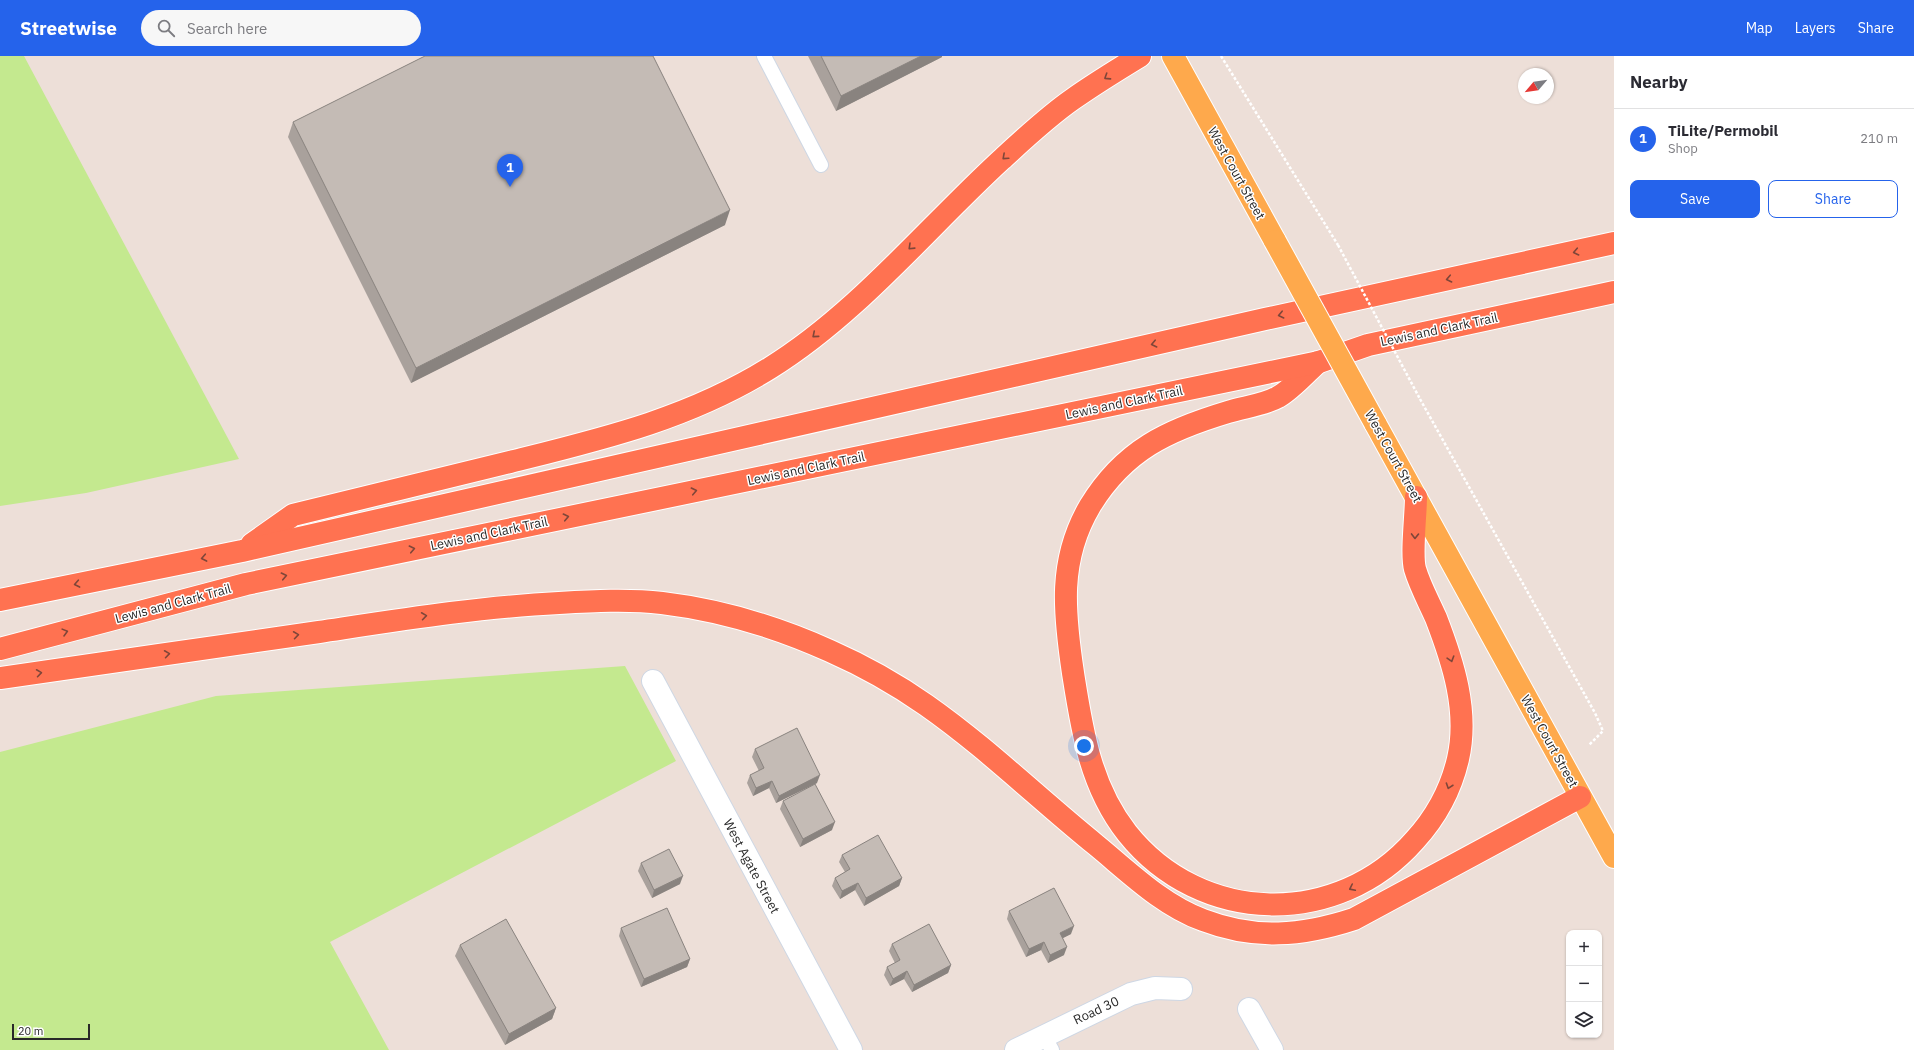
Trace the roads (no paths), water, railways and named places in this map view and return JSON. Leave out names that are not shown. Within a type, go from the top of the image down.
[{"type":"highway","points":[[242,551],[293,515],[618,435],[695,408],[732,389],[770,368],[811,339],[854,302],[1000,161],[1049,118],[1073,99],[1140,56]]},
{"type":"highway","points":[[0,600],[242,551],[1265,319],[1614,243]]},
{"type":"highway","name":"Lewis and Clark Trail","points":[[0,650],[246,584],[1319,362],[1368,345],[1614,292]]},
{"type":"highway","points":[[1319,362],[1279,397],[1172,431],[1144,448],[1124,464],[1105,483],[1089,508],[1074,541],[1069,561],[1065,591],[1066,623],[1082,726],[1088,753],[1097,780],[1110,808],[1128,834],[1150,856],[1178,878],[1209,893],[1243,903],[1275,905],[1314,902],[1344,892],[1373,878],[1406,851],[1430,823],[1446,795],[1458,760],[1462,730],[1459,695],[1452,660],[1415,567],[1416,497]]},
{"type":"highway","points":[[0,678],[437,614],[528,604],[602,600],[660,603],[709,610],[742,618],[783,632],[830,651],[885,679],[926,705],[962,732],[1073,827],[1174,907],[1203,920],[1232,929],[1263,934],[1294,933],[1324,928],[1354,919],[1580,797]]},
{"type":"main road","name":"West Court Street","points":[[1173,56],[1614,857]]},
{"type":"street","name":"West Agate Street","points":[[653,682],[851,1050]]},
{"type":"street","name":"Road 30","points":[[1016,1050],[1048,1043],[1131,994],[1155,988],[1181,989]]},
{"type":"street","points":[[1249,1009],[1272,1050]]},
{"type":"lane","points":[[764,56],[821,165]]},
{"type":"place","name":"TiLite/Permobil","points":[[510,187]]}]
